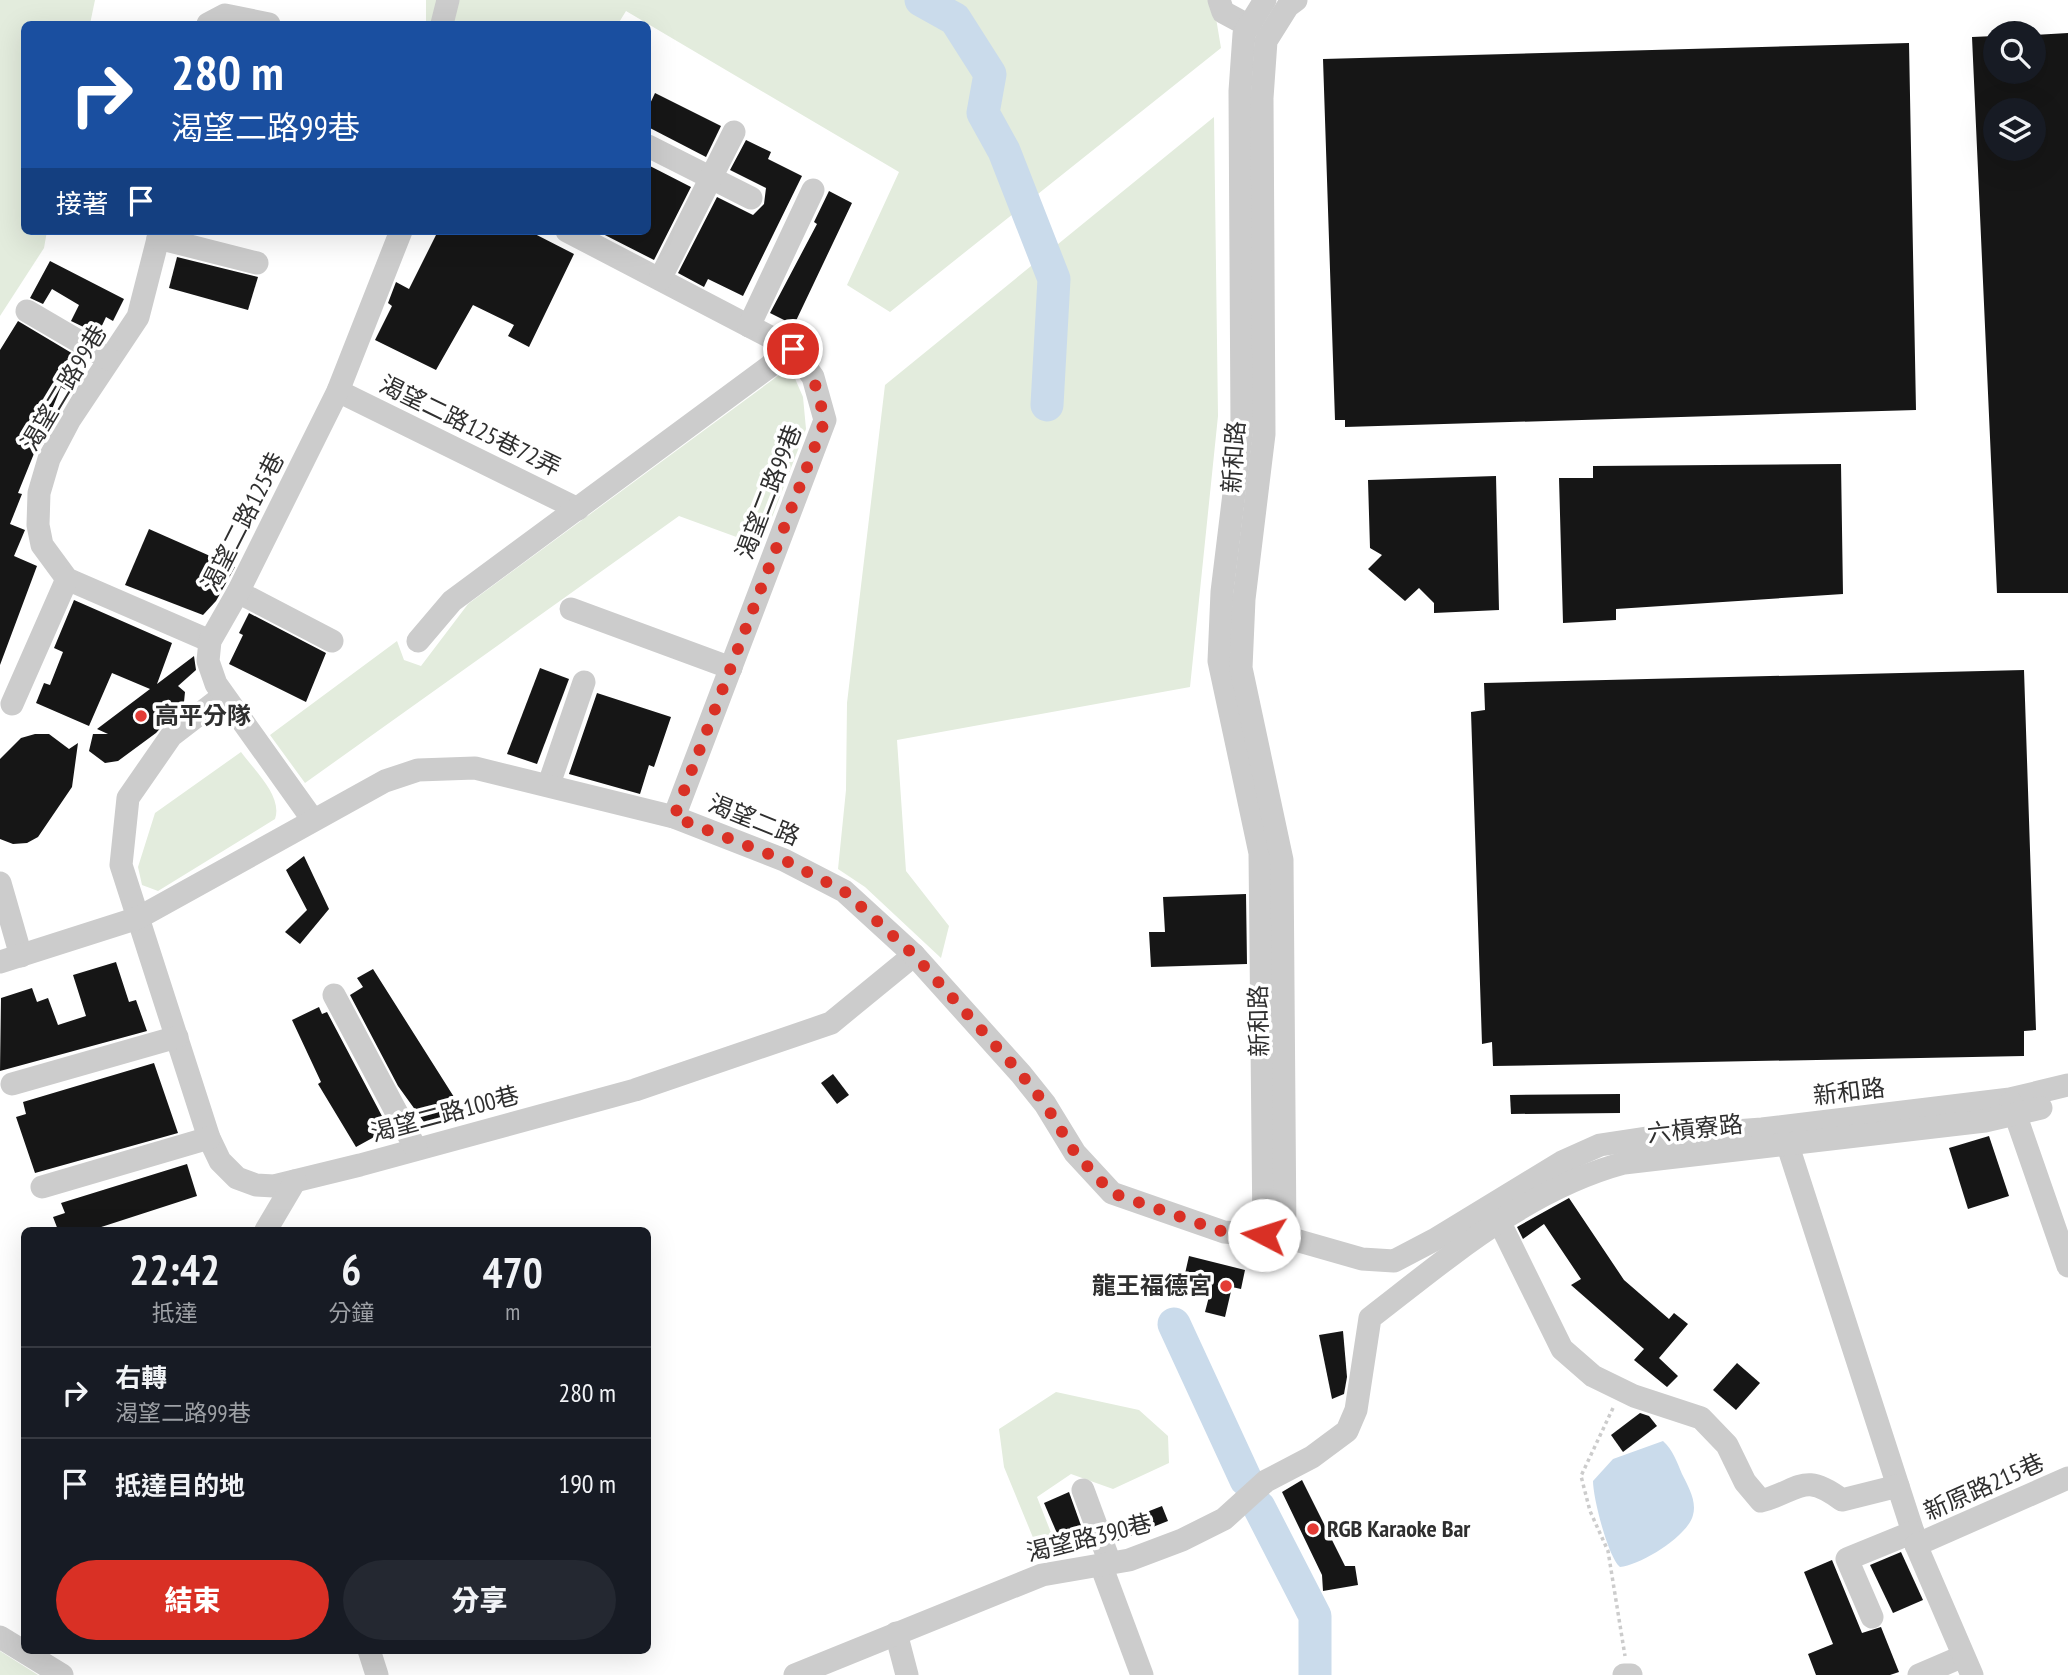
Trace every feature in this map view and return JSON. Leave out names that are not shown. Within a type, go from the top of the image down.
[{"type":"street","points":[[443,21],[448,0]]},
{"type":"street","points":[[1219,0],[1223,12],[1249,26]]},
{"type":"street","name":"新和路","points":[[1265,0],[1244,34],[1240,91],[1242,428],[1223,592],[1219,661],[1260,853],[1275,1236]]},
{"type":"street","name":"新和路","points":[[1275,1236],[1282,860],[1241,668],[1244,599],[1264,434],[1262,98],[1266,41],[1288,6],[1296,0]]},
{"type":"street","points":[[214,21],[225,15],[254,21]]},
{"type":"street","points":[[660,279],[734,132]]},
{"type":"street","points":[[651,148],[751,198]]},
{"type":"street","points":[[749,326],[813,190]]},
{"type":"street","name":"渴望二路99巷","points":[[67,579],[42,545],[39,493],[49,459],[109,359],[138,317],[159,235]]},
{"type":"street","points":[[162,235],[257,263]]},
{"type":"street","name":"渴望二路125巷","points":[[210,641],[239,592],[338,391],[399,235]]},
{"type":"street","name":"渴望二路99巷","points":[[575,235],[793,349],[813,377],[825,420],[674,817]]},
{"type":"street","points":[[27,311],[109,359]]},
{"type":"street","points":[[418,641],[452,601],[793,349]]},
{"type":"street","name":"渴望二路125巷72弄","points":[[338,391],[578,509]]},
{"type":"street","points":[[12,704],[67,579],[210,641],[208,661],[223,696],[313,820]]},
{"type":"street","points":[[239,592],[332,641]]},
{"type":"street","points":[[571,610],[731,668]]},
{"type":"street","points":[[549,784],[584,682]]},
{"type":"street","name":"渴望二路100巷","points":[[223,696],[171,736],[128,798],[121,865],[209,1138],[220,1161],[237,1178],[256,1185],[274,1186],[635,1090],[831,1023],[914,955]]},
{"type":"street","name":"渴望二路","points":[[10,959],[138,918],[384,780],[418,770],[475,768],[549,784],[674,817],[784,860],[844,891],[914,955],[1021,1074],[1045,1104],[1075,1153],[1112,1193],[1224,1232],[1275,1236]]},
{"type":"street","points":[[0,883],[10,959]]},
{"type":"street","points":[[334,995],[416,1150]]},
{"type":"street","points":[[12,1084],[177,1037]]},
{"type":"street","name":"新和路","points":[[1275,1236],[1362,1259],[1394,1261],[1434,1240],[1562,1162],[1600,1145],[1653,1137],[2012,1107],[2068,1085]]},
{"type":"street","name":"六槓寮路","points":[[1370,1318],[1499,1221],[1592,1171],[1624,1163],[1985,1121],[2012,1107],[2068,1101]]},
{"type":"street","points":[[2012,1107],[2068,1266]]},
{"type":"street","points":[[42,1187],[209,1138]]},
{"type":"street","points":[[1788,1146],[1914,1539],[1847,1559],[1872,1617]]},
{"type":"street","points":[[268,1227],[295,1181]]},
{"type":"street","points":[[1499,1221],[1562,1349],[1593,1376],[1619,1389],[1672,1411],[1701,1418],[1727,1445],[1745,1482],[1762,1501],[1810,1483],[1822,1486],[1842,1500],[1898,1486]]},
{"type":"street","name":"渴望路390巷","points":[[795,1675],[1042,1575],[1106,1564],[1182,1540],[1224,1519],[1266,1481],[1312,1457],[1347,1432],[1356,1410],[1370,1318]]},
{"type":"street","name":"新原路215巷","points":[[1966,1666],[1914,1539],[2068,1478]]},
{"type":"street","points":[[1083,1490],[1142,1675]]},
{"type":"street","points":[[896,1633],[907,1675]]},
{"type":"street","points":[[0,1637],[21,1650]]},
{"type":"street","points":[[28,1654],[62,1675]]},
{"type":"street","points":[[370,1654],[377,1675]]},
{"type":"street","points":[[1919,1675],[1966,1666]]},
{"type":"path","points":[[1619,1389],[1609,1423],[1591,1449],[1581,1476],[1590,1511],[1608,1551],[1628,1675]]},
{"type":"green space","points":[[0,0],[95,0],[91,21],[21,21],[21,235],[46,235],[44,248],[0,316]]},
{"type":"green space","points":[[426,0],[1213,0],[1221,48],[890,312],[847,285],[899,172],[651,26],[651,21],[643,21],[626,11],[620,21],[426,21]]},
{"type":"green space","points":[[1214,117],[1218,416],[1190,687],[897,740],[906,871],[949,926],[941,958],[865,887],[838,869],[846,790],[847,703],[885,385]]},
{"type":"green space","points":[[790,367],[803,397],[806,429],[761,546],[679,516],[305,783],[270,735],[397,641],[404,660],[421,666],[468,604]]},
{"type":"green space","points":[[241,752],[271,792],[275,801],[275,819],[158,891],[142,885],[138,867],[155,813]]},
{"type":"green space","points":[[1056,1392],[1139,1410],[1168,1436],[1169,1463],[1113,1489],[1071,1474],[1037,1497],[1057,1548],[1041,1557],[1004,1467],[999,1429]]},
{"type":"green space","points":[[0,1651],[38,1675],[0,1675]]},
{"type":"water","points":[[1663,1441],[1674,1456],[1689,1489],[1694,1504],[1693,1515],[1682,1532],[1662,1548],[1640,1561],[1620,1567],[1602,1527],[1593,1481],[1613,1459]]},
{"type":"building","points":[[2068,33],[2068,593],[1997,593],[1972,37],[1983,37],[1983,84],[2046,84],[2046,34]]},
{"type":"building","points":[[1909,43],[1916,410],[1345,427],[1345,420],[1335,420],[1323,59]]},
{"type":"building","points":[[655,93],[721,126],[706,157],[651,129],[651,102]]},
{"type":"building","points":[[746,140],[771,152],[768,159],[802,176],[743,296],[708,279],[704,287],[678,273],[717,197],[753,215],[764,204],[766,188],[730,170]]},
{"type":"building","points":[[651,167],[691,187],[654,260],[605,235],[651,235]]},
{"type":"building","points":[[829,191],[852,203],[794,325],[770,313],[817,224],[814,222]]},
{"type":"building","points":[[436,235],[537,235],[574,254],[529,347],[508,336],[514,325],[473,305],[436,370],[375,340],[392,306],[388,303],[396,282],[409,289]]},
{"type":"building","points":[[177,257],[258,277],[248,310],[169,288]]},
{"type":"building","points":[[50,261],[124,299],[113,321],[106,317],[98,334],[71,321],[79,305],[52,289],[43,304],[30,298]]},
{"type":"building","points":[[18,321],[80,358],[76,365],[83,368],[69,392],[61,387],[18,493],[22,494],[10,524],[25,530],[14,556],[37,566],[0,665],[0,350]]},
{"type":"building","points":[[1841,464],[1843,594],[1616,609],[1616,620],[1563,623],[1559,478],[1593,478],[1593,466]]},
{"type":"building","points":[[1496,476],[1499,610],[1434,613],[1434,603],[1419,588],[1405,601],[1368,569],[1382,555],[1370,548],[1368,480]]},
{"type":"building","points":[[149,529],[235,567],[216,601],[203,615],[125,585]]},
{"type":"building","points":[[74,600],[172,643],[157,684],[194,656],[196,670],[178,686],[185,692],[184,702],[156,733],[118,761],[105,763],[89,751],[93,734],[108,734],[97,729],[150,689],[112,673],[89,726],[36,703],[44,683],[50,685],[63,652],[54,648]]},
{"type":"building","points":[[249,613],[326,653],[306,702],[229,664],[243,635],[239,633]]},
{"type":"building","points":[[540,668],[569,679],[537,764],[507,754]]},
{"type":"building","points":[[2024,670],[2036,1030],[2024,1031],[2024,1056],[1493,1066],[1492,1042],[1482,1044],[1471,712],[1485,710],[1484,683]]},
{"type":"building","points":[[597,693],[671,717],[654,767],[649,765],[640,794],[569,774]]},
{"type":"building","points":[[49,734],[69,749],[78,743],[72,787],[38,837],[27,843],[13,844],[0,839],[0,759],[21,738]]},
{"type":"building","points":[[304,856],[329,909],[300,944],[285,932],[307,910],[286,870]]},
{"type":"building","points":[[1246,894],[1247,964],[1151,967],[1149,932],[1165,932],[1163,897]]},
{"type":"building","points":[[116,962],[129,1002],[136,1000],[147,1031],[0,1071],[1,998],[32,988],[37,1002],[48,998],[58,1025],[86,1016],[73,975]]},
{"type":"building","points":[[373,969],[454,1097],[448,1099],[456,1117],[429,1129],[398,1086],[350,995],[363,987],[357,978]]},
{"type":"building","points":[[319,1007],[322,1014],[327,1012],[383,1118],[370,1125],[376,1136],[356,1147],[318,1084],[321,1082],[292,1020]]},
{"type":"building","points":[[154,1063],[178,1133],[35,1173],[16,1117],[26,1114],[23,1102]]},
{"type":"building","points":[[833,1074],[849,1095],[837,1104],[821,1083]]},
{"type":"building","points":[[1620,1094],[1620,1113],[1511,1114],[1510,1095]]},
{"type":"building","points":[[1989,1136],[2009,1196],[1968,1209],[1949,1148]]},
{"type":"building","points":[[187,1164],[197,1196],[101,1227],[57,1227],[53,1217],[65,1213],[61,1203]]},
{"type":"building","points":[[1569,1198],[1624,1280],[1669,1319],[1674,1313],[1688,1324],[1659,1358],[1678,1376],[1667,1387],[1634,1360],[1644,1349],[1571,1285],[1581,1279],[1544,1224],[1523,1239],[1517,1227]]},
{"type":"building","name":"龍王福德宮","points":[[1189,1256],[1245,1270],[1241,1289],[1232,1287],[1225,1317],[1205,1312],[1212,1285],[1184,1278]]},
{"type":"building","points":[[1343,1331],[1347,1377],[1344,1394],[1332,1399],[1319,1335]]},
{"type":"building","points":[[1737,1363],[1760,1383],[1736,1410],[1713,1390]]},
{"type":"building","points":[[1640,1413],[1649,1416],[1657,1426],[1623,1452],[1611,1435]]},
{"type":"building","name":"RGB Karaoke Bar","points":[[1302,1480],[1345,1566],[1355,1566],[1358,1585],[1323,1591],[1322,1575],[1282,1492]]},
{"type":"building","points":[[1069,1492],[1084,1534],[1062,1545],[1044,1503]]},
{"type":"building","points":[[1162,1506],[1168,1521],[1117,1541],[1111,1526]]},
{"type":"building","points":[[1901,1552],[1923,1600],[1893,1613],[1870,1565]]},
{"type":"building","points":[[1832,1560],[1862,1633],[1881,1627],[1899,1672],[1890,1675],[1816,1675],[1808,1654],[1833,1644],[1804,1572]]},
{"type":"waterway","points":[[921,0],[955,19],[990,74],[983,113],[1004,151],[1054,279],[1047,405]]},
{"type":"waterway","points":[[1174,1324],[1246,1480]]},
{"type":"waterway","points":[[1259,1507],[1315,1616],[1315,1675]]},
{"type":"place","name":"高平分隊","points":[[141,716]]},
{"type":"place","name":"龍王福德宮","points":[[1226,1286]]},
{"type":"place","name":"RGB Karaoke Bar","points":[[1313,1529]]},
{"type":"route","points":[[793,349],[813,377],[825,420],[674,817],[784,860],[844,891],[914,955],[1021,1074],[1045,1104],[1075,1153],[1112,1193],[1224,1232],[1264,1235]]}]
